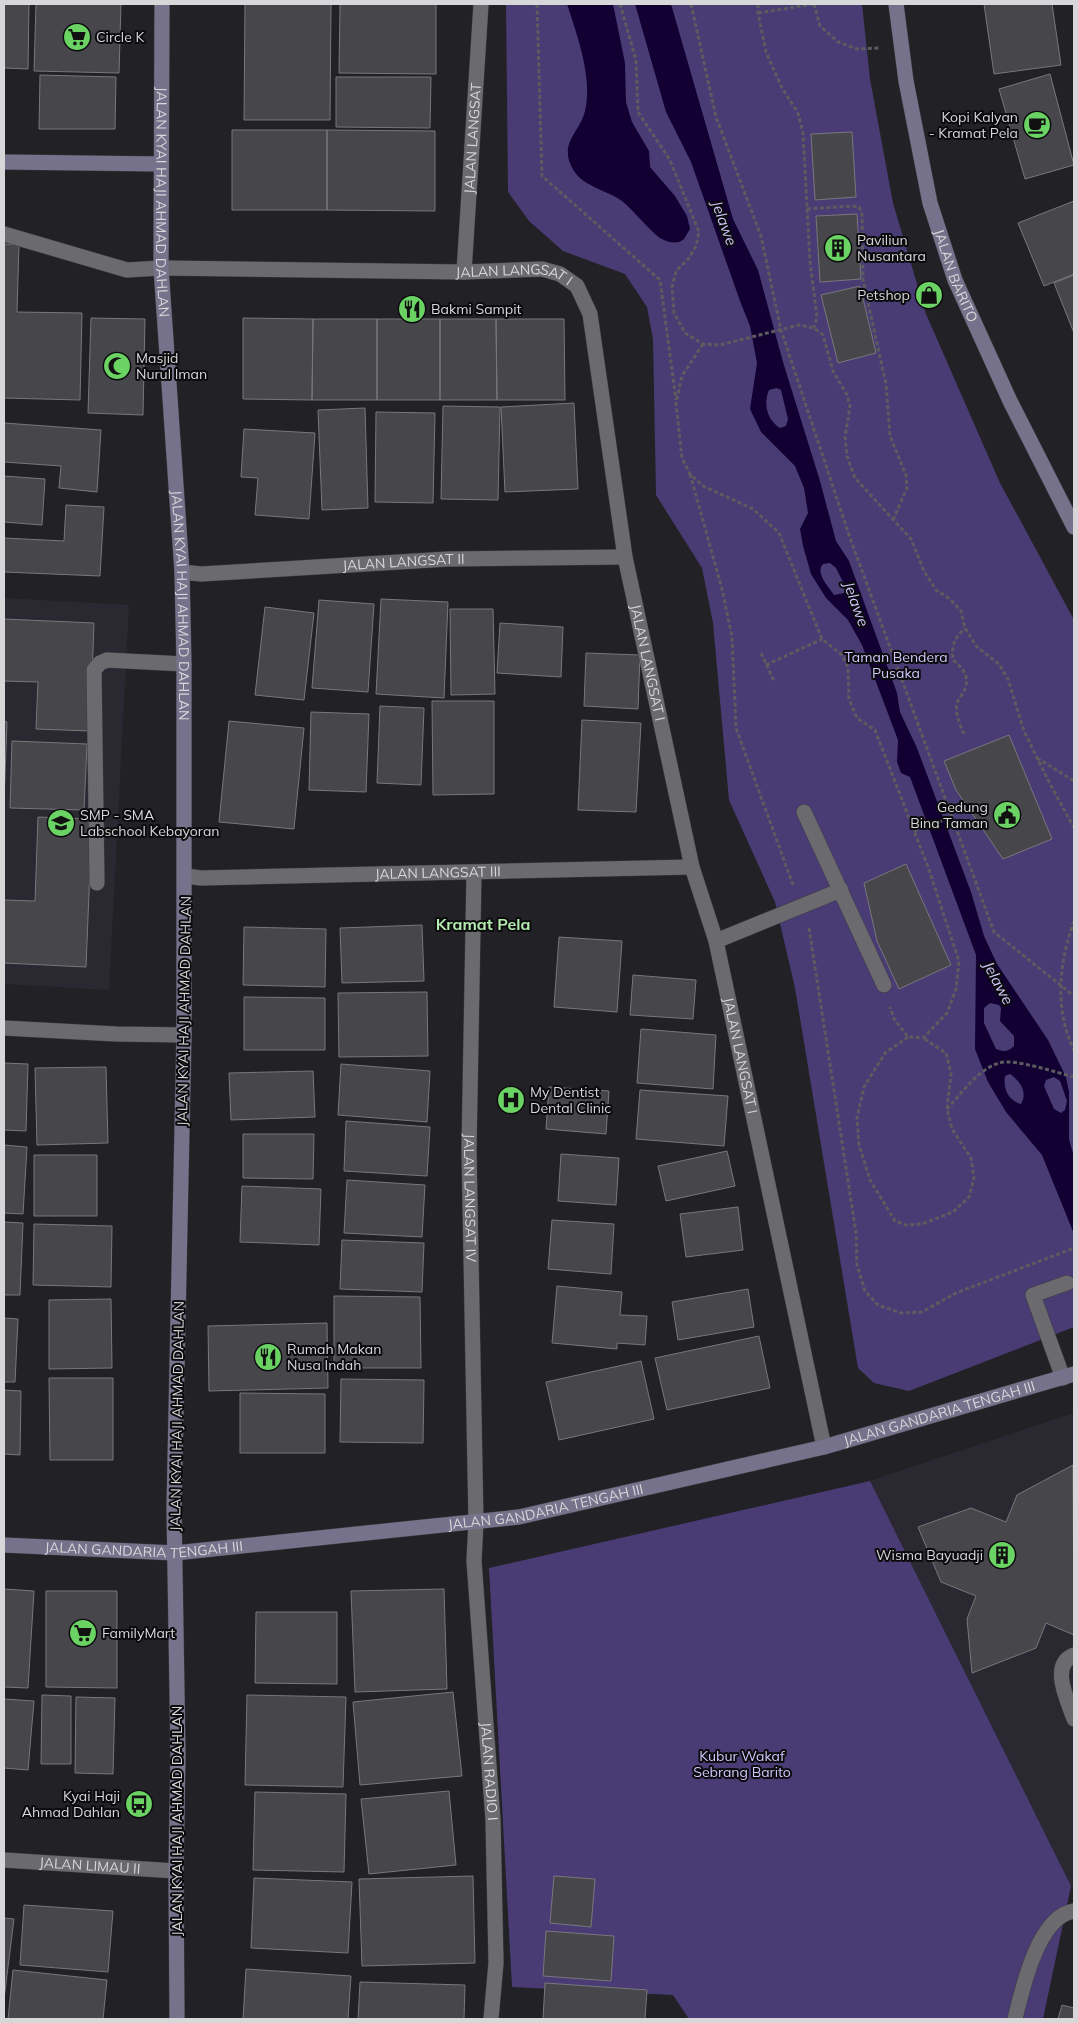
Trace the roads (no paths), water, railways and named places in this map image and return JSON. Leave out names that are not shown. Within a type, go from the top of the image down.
[{"type":"main road","name":"JALAN KYAI HAJI AHMAD DAHLAN","points":[[162,4],[161,268],[182,572],[186,876],[174,1508],[178,1754],[176,1871],[177,2019]]},
{"type":"main road","name":"JALAN BARITO","points":[[896,4],[906,81],[930,203],[955,280],[1010,401],[1074,527]]},
{"type":"main road","points":[[4,162],[160,164]]},
{"type":"main road","name":"JALAN GANDARIA TENGAH III","points":[[4,1545],[175,1553],[519,1517],[824,1447],[1069,1376]]},
{"type":"street","name":"JALAN LANGSAT","points":[[464,272],[481,4]]},
{"type":"street","name":"JALAN LANGSAT I","points":[[4,234],[127,270],[161,268],[464,272],[542,269],[560,274],[577,286],[590,314],[625,557],[692,867],[716,941],[824,1447]]},
{"type":"street","name":"JALAN LANGSAT II","points":[[182,572],[211,573],[448,559],[610,559],[625,557]]},
{"type":"street","points":[[97,883],[94,670],[100,663],[107,660],[184,664]]},
{"type":"street","points":[[804,812],[884,985]]},
{"type":"street","name":"JALAN LANGSAT III","points":[[186,876],[200,878],[692,867]]},
{"type":"street","name":"JALAN LANGSAT IV","points":[[474,873],[469,1150],[476,1522]]},
{"type":"street","points":[[716,941],[841,890]]},
{"type":"street","points":[[4,1028],[184,1035]]},
{"type":"street","points":[[1067,1283],[1033,1295],[1069,1376]]},
{"type":"street","name":"JALAN RADIO I","points":[[476,1522],[475,1582],[493,1820],[496,1963],[491,2019]]},
{"type":"street","points":[[1074,1655],[1062,1666],[1061,1675],[1074,1719]]},
{"type":"street","name":"JALAN LIMAU II","points":[[4,1860],[176,1871]]},
{"type":"street","points":[[1015,2019],[1028,1966],[1051,1924],[1068,1912],[1074,1912]]},
{"type":"water","points":[[567,4],[613,4],[625,63],[626,102],[632,122],[649,151],[650,167],[675,196],[687,216],[690,229],[681,241],[668,242],[657,236],[622,201],[590,185],[578,176],[569,161],[568,153],[571,139],[585,111],[587,85],[583,57]]},
{"type":"water","name":"Jelawe","points":[[635,4],[671,4],[733,219],[758,270],[836,541],[849,561],[897,693],[900,712],[917,748],[971,892],[984,936],[997,964],[1048,1040],[1066,1077],[1069,1092],[1069,1139],[1074,1157],[1074,1234],[1042,1155],[1006,1112],[988,1082],[975,1049],[976,955],[910,777],[901,773],[897,762],[898,740],[862,645],[848,620],[826,598],[811,574],[800,529],[808,513],[804,488],[795,466],[761,432],[750,409],[757,363],[750,326],[691,162],[666,112]],"holes":[[[777,388],[781,390],[788,419],[786,426],[780,428],[769,416],[766,406],[769,390]],[[830,563],[836,568],[846,588],[844,593],[834,595],[823,580],[820,571],[823,564]],[[990,1003],[999,1005],[1001,1008],[1000,1021],[1014,1036],[1014,1046],[1010,1049],[1003,1051],[996,1049],[984,1023],[984,1008]],[[1010,1074],[1020,1083],[1024,1095],[1021,1104],[1013,1100],[1007,1093],[1005,1076]],[[1054,1077],[1060,1081],[1067,1101],[1065,1110],[1061,1113],[1054,1109],[1044,1086],[1046,1080]]]},
{"type":"place","name":"Circle K","points":[[77,37]]},
{"type":"place","name":"Kopi Kalyan - Kramat Pela","points":[[1037,125]]},
{"type":"place","name":"Paviliun Nusantara","points":[[838,248]]},
{"type":"place","name":"Petshop","points":[[929,295]]},
{"type":"place","name":"Bakmi Sampit","points":[[412,309]]},
{"type":"place","name":"Masjid Nurul Iman","points":[[117,366]]},
{"type":"place","name":"Gedung Bina Taman","points":[[1007,815]]},
{"type":"place","name":"SMP - SMA Labschool Kebayoran","points":[[61,823]]},
{"type":"place","name":"My Dentist Dental Clinic","points":[[511,1100]]},
{"type":"place","name":"Rumah Makan Nusa Indah","points":[[268,1357]]},
{"type":"place","name":"Wisma Bayuadji","points":[[1002,1555]]},
{"type":"place","name":"FamilyMart","points":[[83,1633]]},
{"type":"place","name":"Kyai Haji Ahmad Dahlan","points":[[139,1804]]},
{"type":"district","name":"Kramat Pela","points":[[483,924]]},
{"type":"park label","name":"Taman Bendera Pusaka","points":[[896,666]]},
{"type":"park label","name":"Kubur Wakaf Sebrang Barito","points":[[742,1764]]}]
